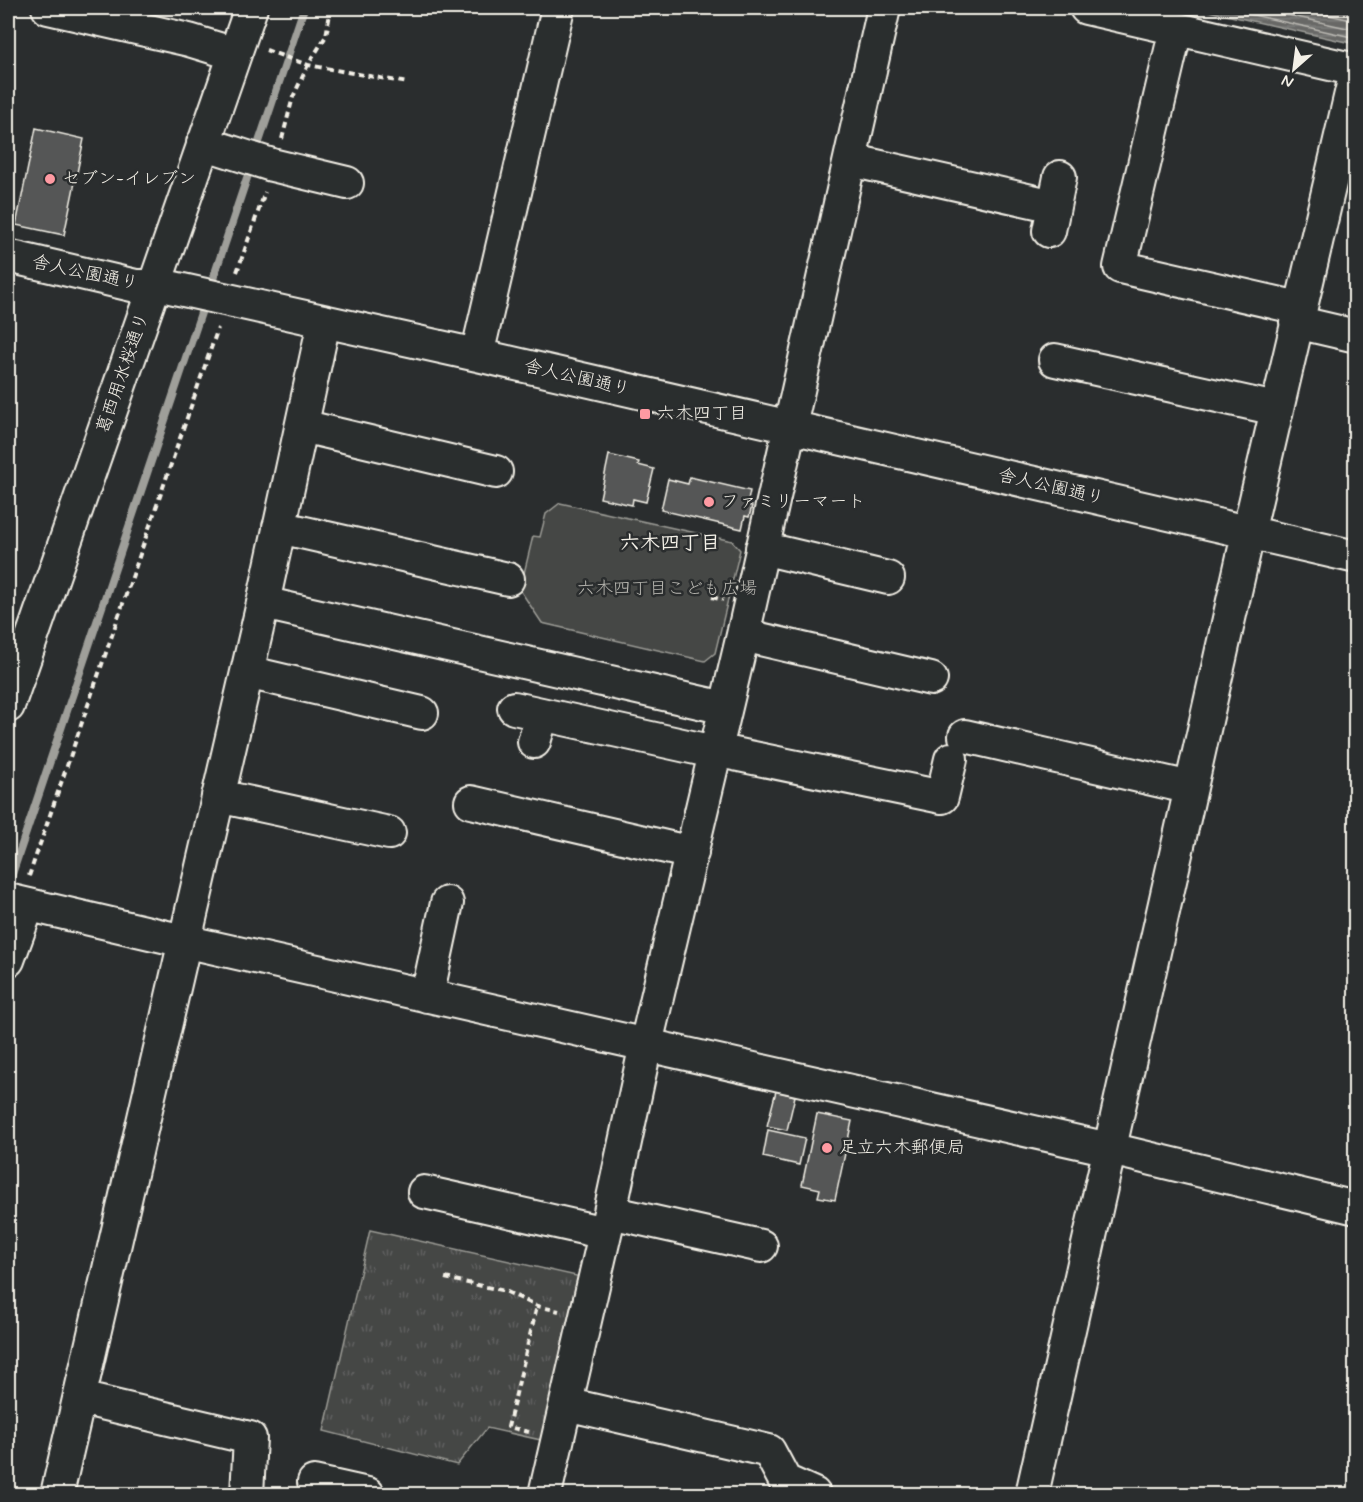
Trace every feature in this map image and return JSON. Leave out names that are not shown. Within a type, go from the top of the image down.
[{"type":"street","points":[[48,8],[189,40],[235,54]]},
{"type":"street","name":"葛西用水桜通り","points":[[8,706],[251,8]]},
{"type":"street","points":[[477,355],[558,8]]},
{"type":"street","points":[[544,1494],[646,1044],[682,932],[692,854],[714,751],[743,635],[884,8]]},
{"type":"street","points":[[1032,1494],[1297,315],[1356,71],[1086,8]]},
{"type":"street","points":[[1176,29],[1120,267],[1297,315],[1356,336]]},
{"type":"street","points":[[203,143],[273,165],[346,183]]},
{"type":"street","points":[[850,160],[1054,205]]},
{"type":"street","name":"舎人公園通り","points":[[8,256],[136,286],[165,286],[477,355],[1356,557]]},
{"type":"street","points":[[57,1494],[263,603],[324,322]]},
{"type":"street","points":[[1055,360],[1276,409]]},
{"type":"street","points":[[302,426],[496,472]]},
{"type":"street","points":[[279,527],[508,579]]},
{"type":"street","points":[[762,548],[888,578]]},
{"type":"street","points":[[263,603],[725,708]]},
{"type":"street","points":[[743,635],[931,678]]},
{"type":"street","points":[[247,672],[422,713]]},
{"type":"street","points":[[530,722],[714,751],[942,797],[958,747],[1191,788]]},
{"type":"street","points":[[218,795],[389,833]]},
{"type":"street","points":[[471,802],[692,854]]},
{"type":"street","points":[[8,960],[18,902],[1110,1149],[1356,1209]]},
{"type":"street","points":[[427,996],[447,903]]},
{"type":"street","points":[[424,1192],[761,1246]]},
{"type":"street","points":[[80,1398],[250,1438],[247,1494]]},
{"type":"street","points":[[566,1404],[769,1451],[785,1481],[814,1494]]},
{"type":"street","points":[[314,1482],[368,1494]]},
{"type":"path","points":[[18,902],[227,301],[273,165],[293,97],[308,65],[326,36],[331,8]]},
{"type":"path","points":[[272,52],[308,65],[408,83]]},
{"type":"path","points":[[445,1278],[505,1291],[537,1306],[586,1316]]},
{"type":"path","points":[[537,1306],[508,1427],[558,1438]]},
{"type":"green space","name":"六木四丁目こども広場","points":[[560,503],[732,541],[740,550],[715,653],[705,661],[542,623],[520,590],[533,536],[540,537],[546,514]]},
{"type":"green space","points":[[370,1230],[581,1277],[541,1440],[487,1428],[457,1465],[324,1431]]},
{"type":"water","points":[[1195,8],[1355,8],[1355,44]]},
{"type":"building","points":[[36,128],[84,139],[64,235],[16,225]]},
{"type":"building","points":[[609,455],[639,462],[638,465],[654,469],[646,502],[633,499],[632,505],[600,498]]},
{"type":"building","points":[[690,477],[750,491],[747,505],[752,506],[749,517],[745,516],[742,529],[661,510],[668,479],[688,484]]},
{"type":"building","points":[[776,1091],[795,1096],[787,1130],[767,1126]]},
{"type":"building","points":[[817,1114],[852,1121],[835,1200],[818,1197],[820,1189],[802,1185]]},
{"type":"building","points":[[768,1130],[805,1138],[799,1165],[763,1157]]},
{"type":"waterway","points":[[210,288],[304,8]]},
{"type":"waterway","points":[[8,886],[205,301]]},
{"type":"place","name":"セブン-イレブン","points":[[50,179]]},
{"type":"place","name":"六木四丁目","points":[[645,414]]},
{"type":"place","name":"ファミリーマート","points":[[709,502]]},
{"type":"place","name":"足立六木郵便局","points":[[827,1148]]},
{"type":"district","name":"六木四丁目","points":[[670,543]]}]
